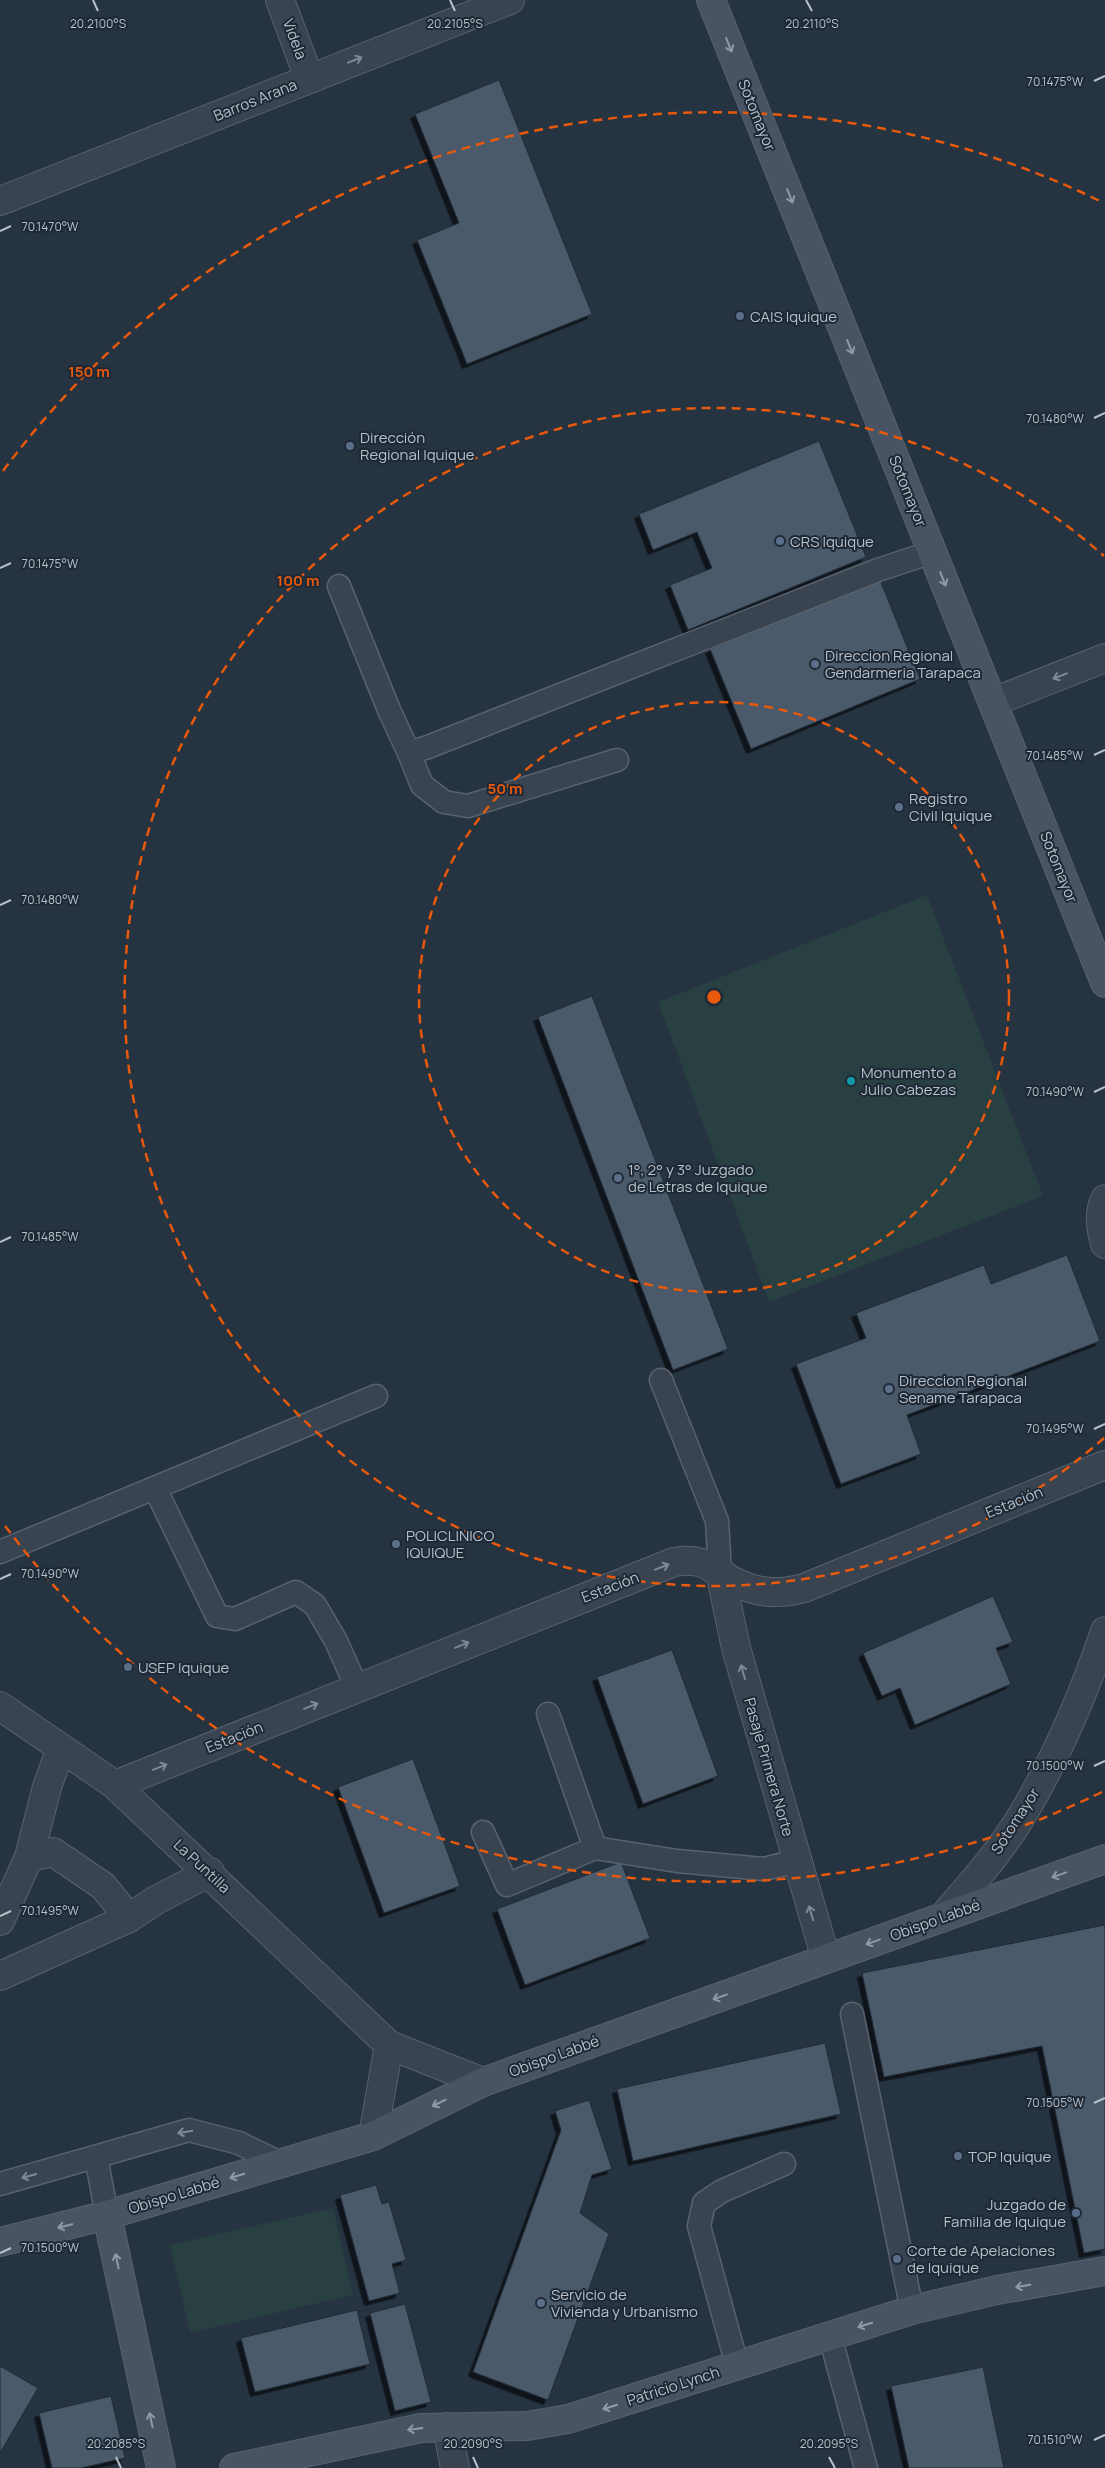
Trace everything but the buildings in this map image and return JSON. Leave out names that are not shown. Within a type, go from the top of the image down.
[{"type":"street","name":"Videla","points":[[280,0],[310,78]]},
{"type":"street","name":"Barros Arana","points":[[0,201],[510,0]]},
{"type":"street","name":"Sotomayor","points":[[711,0],[1105,983]]},
{"type":"street","points":[[993,702],[1105,658]]},
{"type":"street","points":[[1105,1199],[1102,1206],[1100,1228],[1105,1244]]},
{"type":"street","name":"Estación","points":[[115,1785],[674,1562],[698,1561],[720,1572],[737,1584],[757,1591],[773,1593],[804,1588],[1105,1465]]},
{"type":"street","name":"Pasaje Primera Norte","points":[[720,1572],[736,1648],[796,1861],[826,1959]]},
{"type":"street","name":"Sotomayor","points":[[942,1918],[978,1875],[1024,1813],[1069,1723],[1105,1632]]},
{"type":"street","name":"La Puntilla","points":[[0,1706],[115,1785],[210,1872],[389,2045],[483,2082]]},
{"type":"street","points":[[0,1920],[29,1857],[47,1787],[61,1748]]},
{"type":"street","points":[[29,1857],[53,1852],[103,1886],[129,1918]]},
{"type":"street","name":"Obispo Labbé","points":[[0,2242],[107,2215],[373,2136],[483,2082],[1105,1859]]},
{"type":"street","points":[[0,1976],[129,1918],[156,1900],[210,1872]]},
{"type":"street","points":[[373,2136],[389,2045]]},
{"type":"street","points":[[107,2215],[161,2468]]},
{"type":"street","name":"Patricio Lynch","points":[[245,2467],[390,2433],[421,2428],[527,2426],[568,2419],[912,2310],[997,2290],[1105,2271]]},
{"type":"street","points":[[447,2427],[455,2468]]},
{"type":"lane","points":[[409,753],[428,748],[878,570],[932,552]]},
{"type":"lane","points":[[339,586],[389,710],[422,785],[444,802],[468,806],[618,760]]},
{"type":"lane","points":[[661,1380],[717,1521],[720,1572]]},
{"type":"lane","points":[[0,1552],[376,1396]]},
{"type":"lane","points":[[155,1488],[217,1616],[235,1619],[296,1592],[315,1605],[336,1641],[357,1688]]},
{"type":"lane","points":[[548,1714],[596,1848]]},
{"type":"lane","points":[[483,1832],[506,1885],[596,1848],[677,1861],[764,1869],[796,1861]]},
{"type":"lane","points":[[852,2014],[912,2310]]},
{"type":"lane","points":[[0,2184],[190,2130],[239,2143],[280,2163]]},
{"type":"lane","points":[[96,2157],[107,2215]]},
{"type":"lane","points":[[737,2365],[699,2226],[704,2203],[722,2192],[784,2164]]},
{"type":"lane","points":[[830,2336],[866,2468]]},
{"type":"green space","points":[[927,895],[1043,1196],[769,1302],[658,1002]]},
{"type":"green space","points":[[333,2208],[353,2295],[190,2333],[170,2245]]},
{"type":"place","name":"CAIS Iquique","points":[[740,316]]},
{"type":"place","name":"Dirección Regional Iquique","points":[[350,446]]},
{"type":"place","name":"CRS Iquique","points":[[780,541]]},
{"type":"place","name":"Direccion Regional Gendarmeria Tarapaca","points":[[815,664]]},
{"type":"place","name":"Registro Civil Iquique","points":[[899,807]]},
{"type":"place","name":"Monumento a Julio Cabezas","points":[[851,1081]]},
{"type":"place","name":"1°, 2° y 3° Juzgado de Letras de Iquique","points":[[618,1178]]},
{"type":"place","name":"Direccion Regional Sename Tarapaca","points":[[889,1389]]},
{"type":"place","name":"POLICLINICO IQUIQUE","points":[[396,1544]]},
{"type":"place","name":"USEP Iquique","points":[[128,1667]]},
{"type":"place","name":"TOP Iquique","points":[[958,2156]]},
{"type":"place","name":"Juzgado de Familia de Iquique","points":[[1076,2213]]},
{"type":"place","name":"Corte de Apelaciones de Iquique","points":[[897,2259]]},
{"type":"place","name":"Servicio de Vivienda y Urbanismo","points":[[541,2303]]}]
